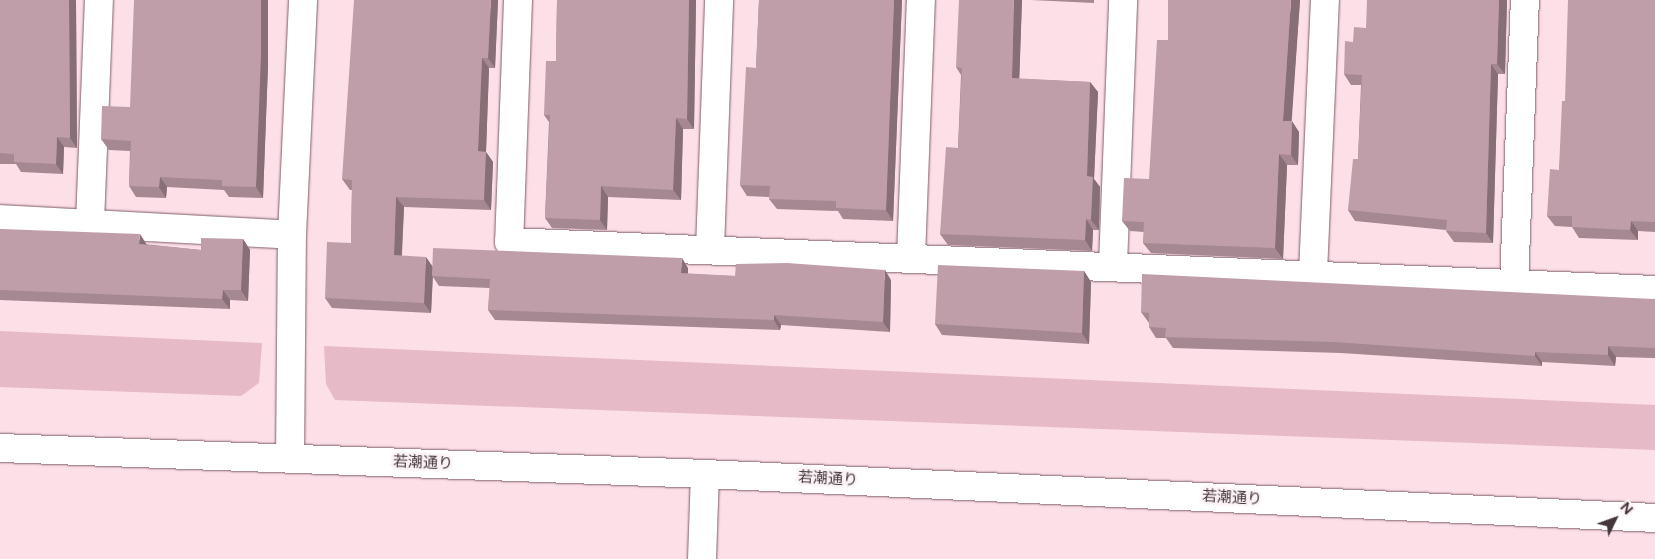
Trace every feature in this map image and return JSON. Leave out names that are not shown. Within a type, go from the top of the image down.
[{"type":"street","points":[[90,222],[99,0]]},
{"type":"street","points":[[290,458],[292,235],[303,0]]},
{"type":"street","points":[[518,0],[509,242],[1313,273],[1655,290]]},
{"type":"street","points":[[710,249],[719,0]]},
{"type":"street","points":[[911,257],[921,0]]},
{"type":"street","points":[[1113,265],[1123,0]]},
{"type":"street","points":[[1313,273],[1324,0]]},
{"type":"street","points":[[1514,284],[1526,0]]},
{"type":"street","points":[[0,219],[90,222],[292,235]]},
{"type":"street","name":"若潮通り","points":[[0,448],[705,474],[1655,518]]},
{"type":"street","points":[[702,559],[705,474]]},
{"type":"shaded area","points":[[0,331],[262,343],[259,383],[241,396],[0,387]]},
{"type":"shaded area","points":[[324,346],[1655,405],[1655,450],[335,400],[326,384]]},
{"type":"building","points":[[0,0],[69,0],[70,138],[57,137],[56,164],[14,162],[14,154],[0,153]]},
{"type":"building","points":[[134,0],[261,0],[256,187],[222,186],[222,180],[160,177],[159,187],[129,186],[131,141],[101,139],[102,106],[130,107]]},
{"type":"building","points":[[354,0],[491,0],[488,58],[482,58],[478,151],[486,152],[484,200],[396,197],[394,255],[426,257],[424,303],[325,298],[327,242],[351,243],[352,180],[342,179]]},
{"type":"building","points":[[557,0],[689,0],[687,119],[676,118],[673,190],[601,186],[600,220],[545,218],[550,115],[544,115],[546,61],[556,61]]},
{"type":"building","points":[[759,0],[894,0],[886,210],[836,208],[836,201],[769,199],[770,186],[740,185],[746,67],[756,68]]},
{"type":"building","points":[[959,0],[1014,0],[1012,78],[1090,82],[1087,176],[1093,177],[1091,220],[1086,219],[1085,240],[940,234],[946,147],[958,148],[962,68],[956,67]]},
{"type":"building","points":[[1168,0],[1291,0],[1283,121],[1292,121],[1291,155],[1279,154],[1275,248],[1143,243],[1144,222],[1122,221],[1124,178],[1149,179],[1157,40],[1168,40]]},
{"type":"building","points":[[1367,0],[1499,0],[1497,64],[1491,64],[1486,233],[1446,231],[1447,220],[1348,210],[1353,159],[1358,159],[1362,75],[1344,74],[1345,41],[1353,42],[1354,27],[1366,28]]},
{"type":"building","points":[[1568,0],[1655,0],[1655,222],[1631,221],[1630,230],[1572,227],[1572,216],[1547,216],[1550,169],[1559,170],[1562,101],[1565,101]]},
{"type":"building","points":[[0,229],[140,234],[139,244],[201,250],[201,238],[243,239],[241,290],[223,290],[222,299],[0,290]]},
{"type":"building","points":[[433,248],[682,258],[681,273],[735,276],[736,264],[787,263],[885,270],[883,322],[774,315],[774,320],[488,310],[490,279],[432,276]]},
{"type":"building","points":[[938,265],[1084,271],[1082,333],[935,324]]},
{"type":"building","points":[[1142,274],[1655,299],[1655,348],[1608,346],[1608,355],[1535,352],[1535,356],[1334,342],[1165,337],[1166,328],[1149,327],[1149,313],[1141,312]]}]
